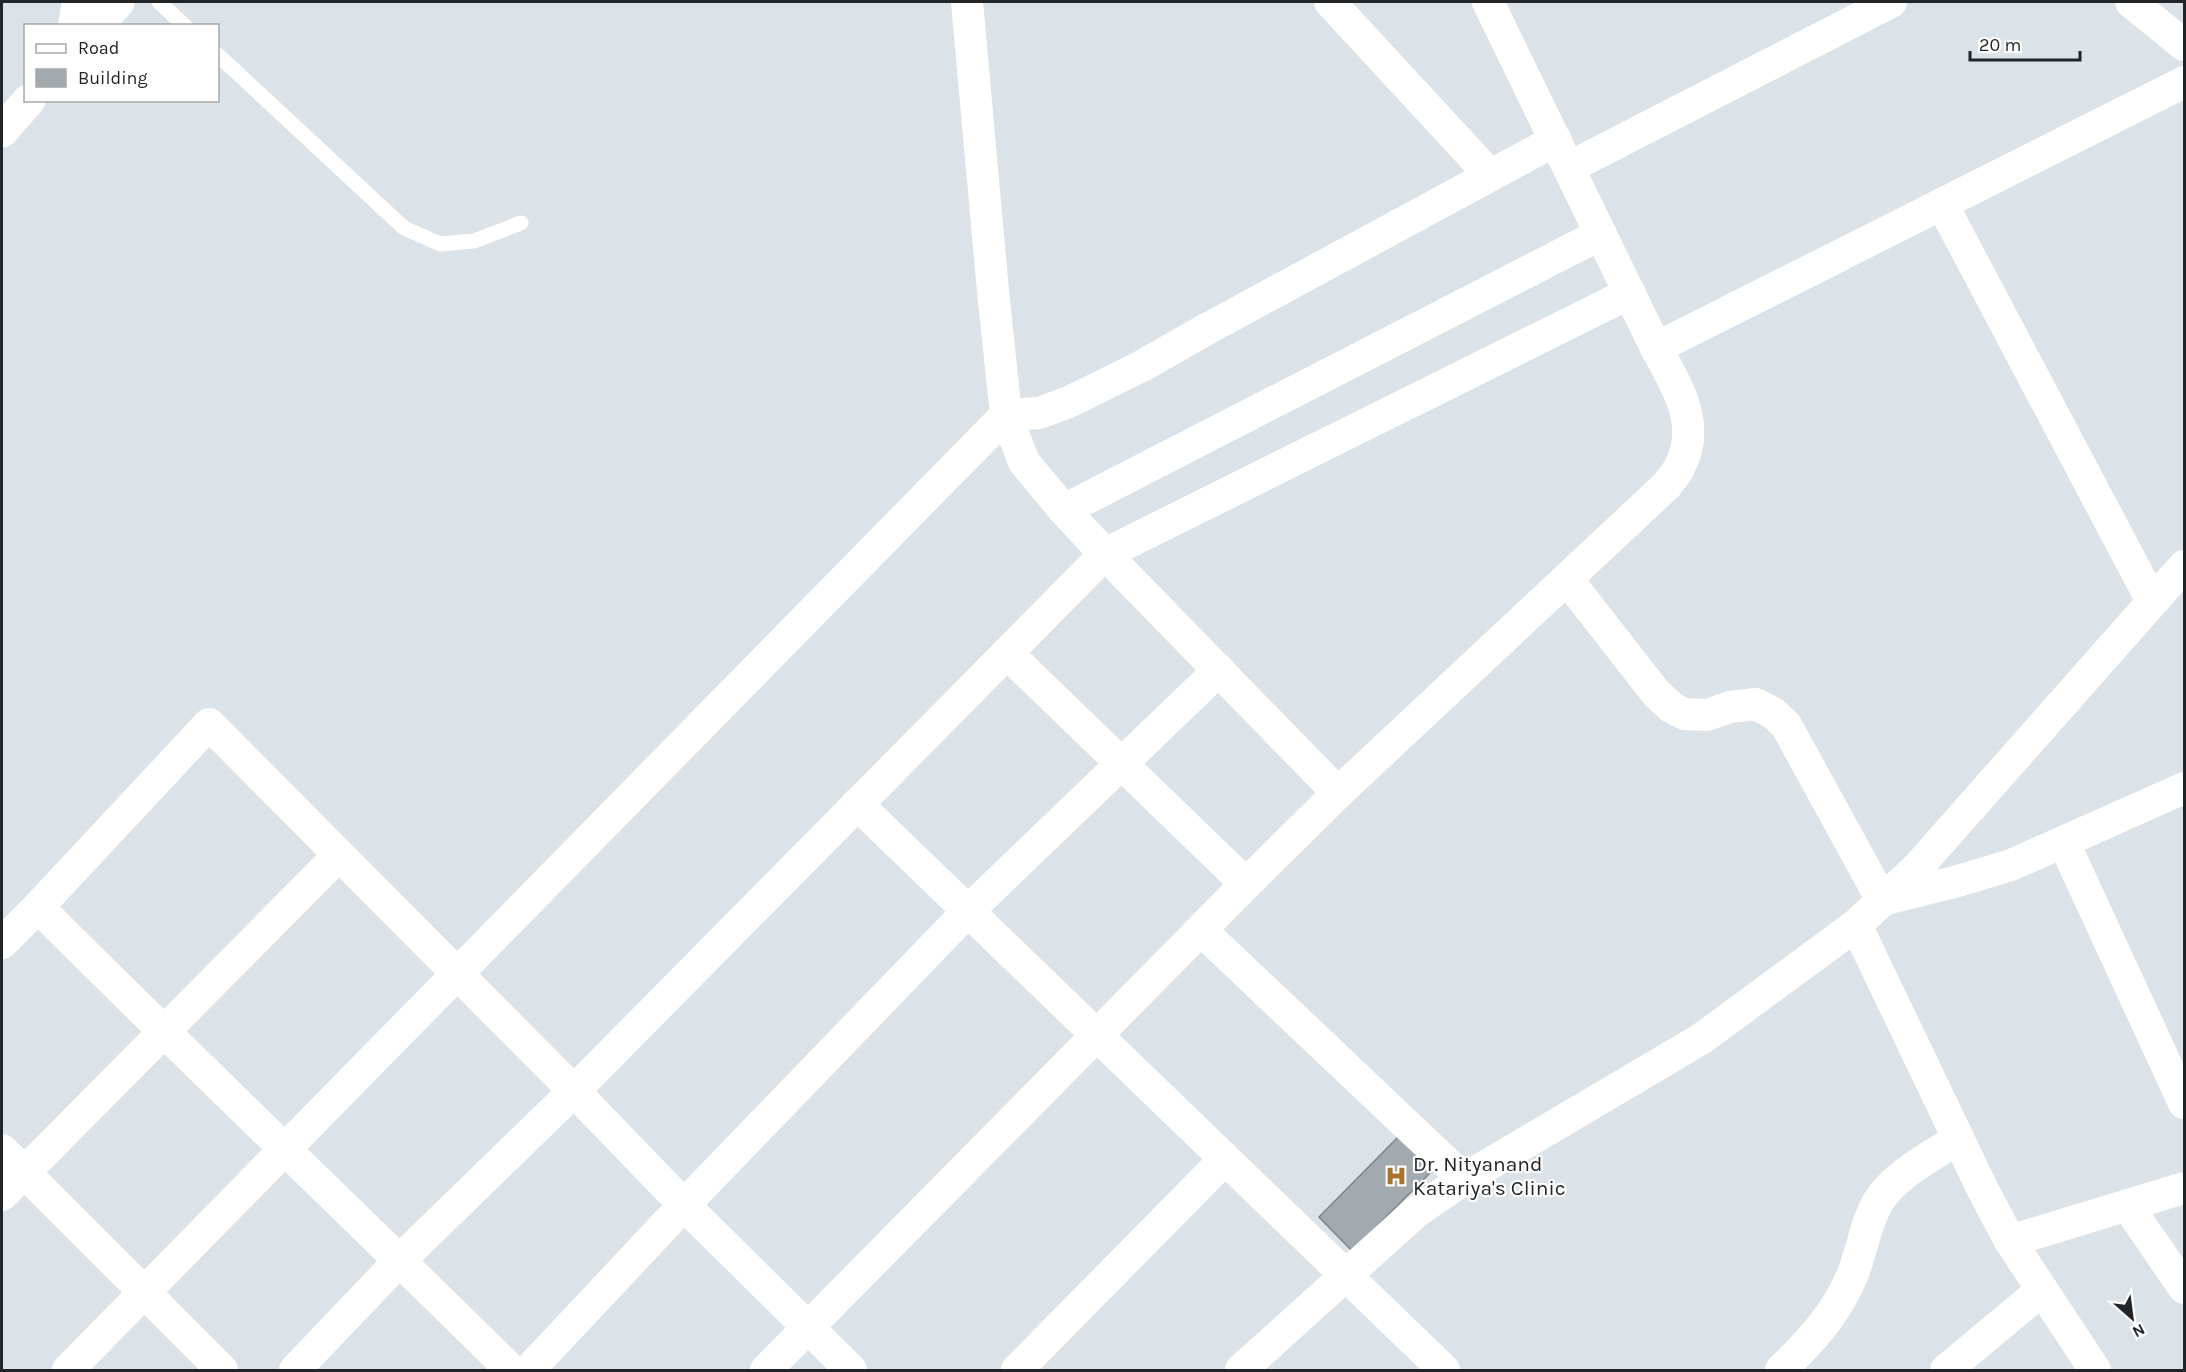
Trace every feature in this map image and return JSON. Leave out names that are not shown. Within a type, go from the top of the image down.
[{"type":"street","points":[[74,24],[78,2]]},
{"type":"street","points":[[98,24],[118,2]]},
{"type":"street","points":[[967,2],[1006,416],[1024,462],[1105,554],[1338,793]]},
{"type":"street","points":[[1330,2],[1490,175]]},
{"type":"street","points":[[766,1371],[1246,884],[1338,793],[1667,485],[1681,465],[1688,443],[1689,422],[1684,400],[1656,348],[1488,2]]},
{"type":"street","points":[[1570,168],[1891,2]]},
{"type":"street","points":[[2131,2],[2184,45]]},
{"type":"street","points":[[1656,348],[2184,82]]},
{"type":"street","points":[[2,131],[27,102]]},
{"type":"street","points":[[68,1371],[1006,416],[1039,413],[1069,402],[1132,371],[1556,140]]},
{"type":"street","points":[[1942,204],[2152,601]]},
{"type":"street","points":[[1064,510],[1601,234]]},
{"type":"street","points":[[296,1371],[400,1260],[574,1091],[1105,554],[1630,293]]},
{"type":"street","points":[[1241,1371],[1416,1212],[1464,1179],[1701,1039],[1856,925],[1917,868],[2184,566]]},
{"type":"street","points":[[1567,579],[1656,693],[1671,707],[1684,714],[1707,715],[1730,707],[1756,704],[1773,713],[1786,725],[1882,900]]},
{"type":"street","points":[[1007,653],[1246,884]]},
{"type":"street","points":[[529,1371],[684,1205],[968,911],[1219,670]]},
{"type":"street","points":[[2,943],[209,724],[851,1371]]},
{"type":"street","points":[[1882,900],[2011,865],[2184,788]]},
{"type":"street","points":[[857,804],[1444,1371]]},
{"type":"street","points":[[2064,843],[2184,1103]]},
{"type":"street","points":[[2,1195],[339,855]]},
{"type":"street","points":[[38,907],[511,1371]]},
{"type":"street","points":[[1856,925],[1958,1139],[2010,1241],[2095,1371]]},
{"type":"street","points":[[1202,931],[1464,1179]]},
{"type":"street","points":[[1780,1371],[1811,1341],[1836,1310],[1852,1275],[1866,1231],[1879,1201],[1902,1176],[1958,1139]]},
{"type":"street","points":[[2,1150],[222,1371]]},
{"type":"street","points":[[1017,1371],[1225,1159]]},
{"type":"street","points":[[2010,1241],[2184,1188]]},
{"type":"street","points":[[2127,1205],[2184,1288]]},
{"type":"street","points":[[1946,1371],[2042,1290]]},
{"type":"lane","points":[[159,2],[183,24]]},
{"type":"lane","points":[[219,56],[404,228],[440,244],[474,241],[521,223]]},
{"type":"building","points":[[1398,1137],[1432,1171],[1352,1251],[1319,1217]]},
{"type":"place","name":"Dr. Nityanand Katariya's Clinic","points":[[1396,1176]]}]
